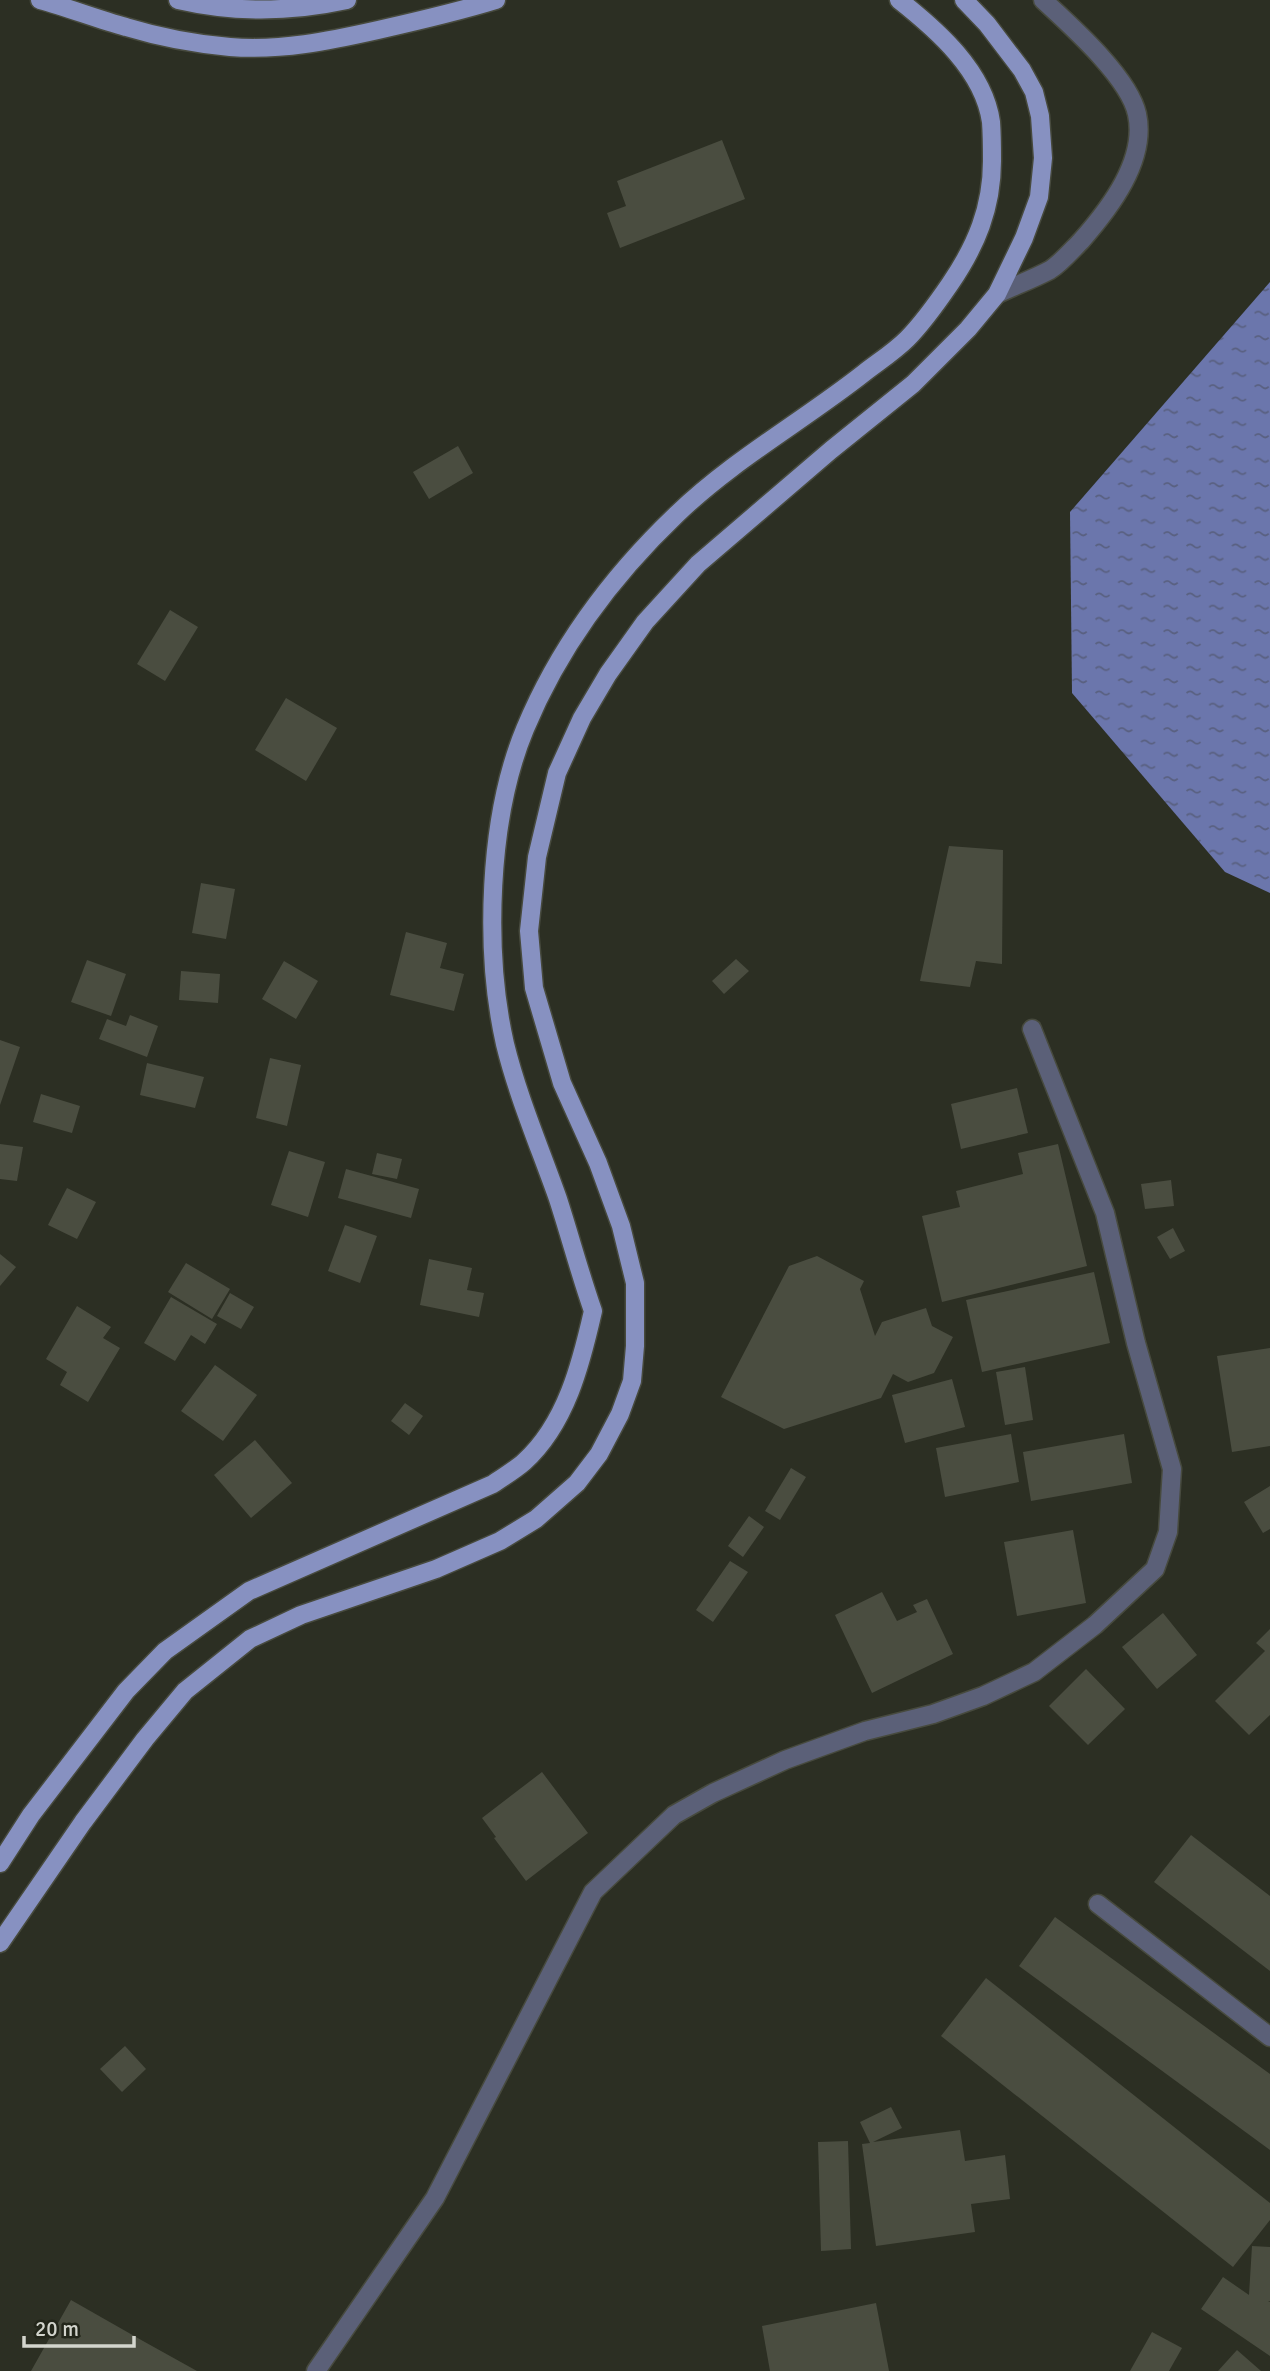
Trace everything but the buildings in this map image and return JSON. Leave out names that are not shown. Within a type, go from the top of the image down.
[{"type":"main road","points":[[40,0],[128,28],[230,47],[309,45],[459,12],[496,0]]},
{"type":"main road","points":[[178,0],[204,6],[254,9],[312,7],[347,0]]},
{"type":"main road","points":[[0,1863],[31,1815],[126,1691],[165,1651],[249,1591],[493,1484],[525,1461],[553,1426],[573,1385],[593,1311],[505,1043],[495,973],[493,907],[501,811],[524,731],[557,662],[604,594],[679,512],[745,458],[820,407],[905,340],[933,308],[964,263],[979,231],[992,190],[991,121],[984,97],[966,65],[900,0]]},
{"type":"main road","points":[[0,1943],[83,1822],[185,1691],[250,1639],[301,1615],[436,1569],[500,1541],[536,1519],[577,1483],[599,1454],[620,1414],[632,1381],[635,1283],[621,1226],[598,1163],[562,1083],[534,988],[529,931],[534,881],[557,773],[582,718],[608,674],[646,622],[698,564],[913,384],[968,329],[997,294],[1024,238],[1039,197],[1043,158],[1040,116],[1034,92],[1022,70],[964,0]]},
{"type":"street","points":[[997,294],[1052,269],[1075,247],[1115,198],[1130,170],[1137,140],[1137,114],[1125,87],[1109,66],[1042,0]]},
{"type":"street","points":[[316,2371],[435,2197],[593,1892],[674,1815],[713,1793],[785,1760],[865,1731],[933,1714],[983,1696],[1034,1672],[1095,1625],[1155,1569],[1168,1532],[1171,1469],[1136,1343],[1105,1213],[1032,1029]]},
{"type":"street","points":[[1098,1904],[1270,2038]]},
{"type":"water","points":[[1270,282],[1270,893],[1225,872],[1072,693],[1070,512]]}]
